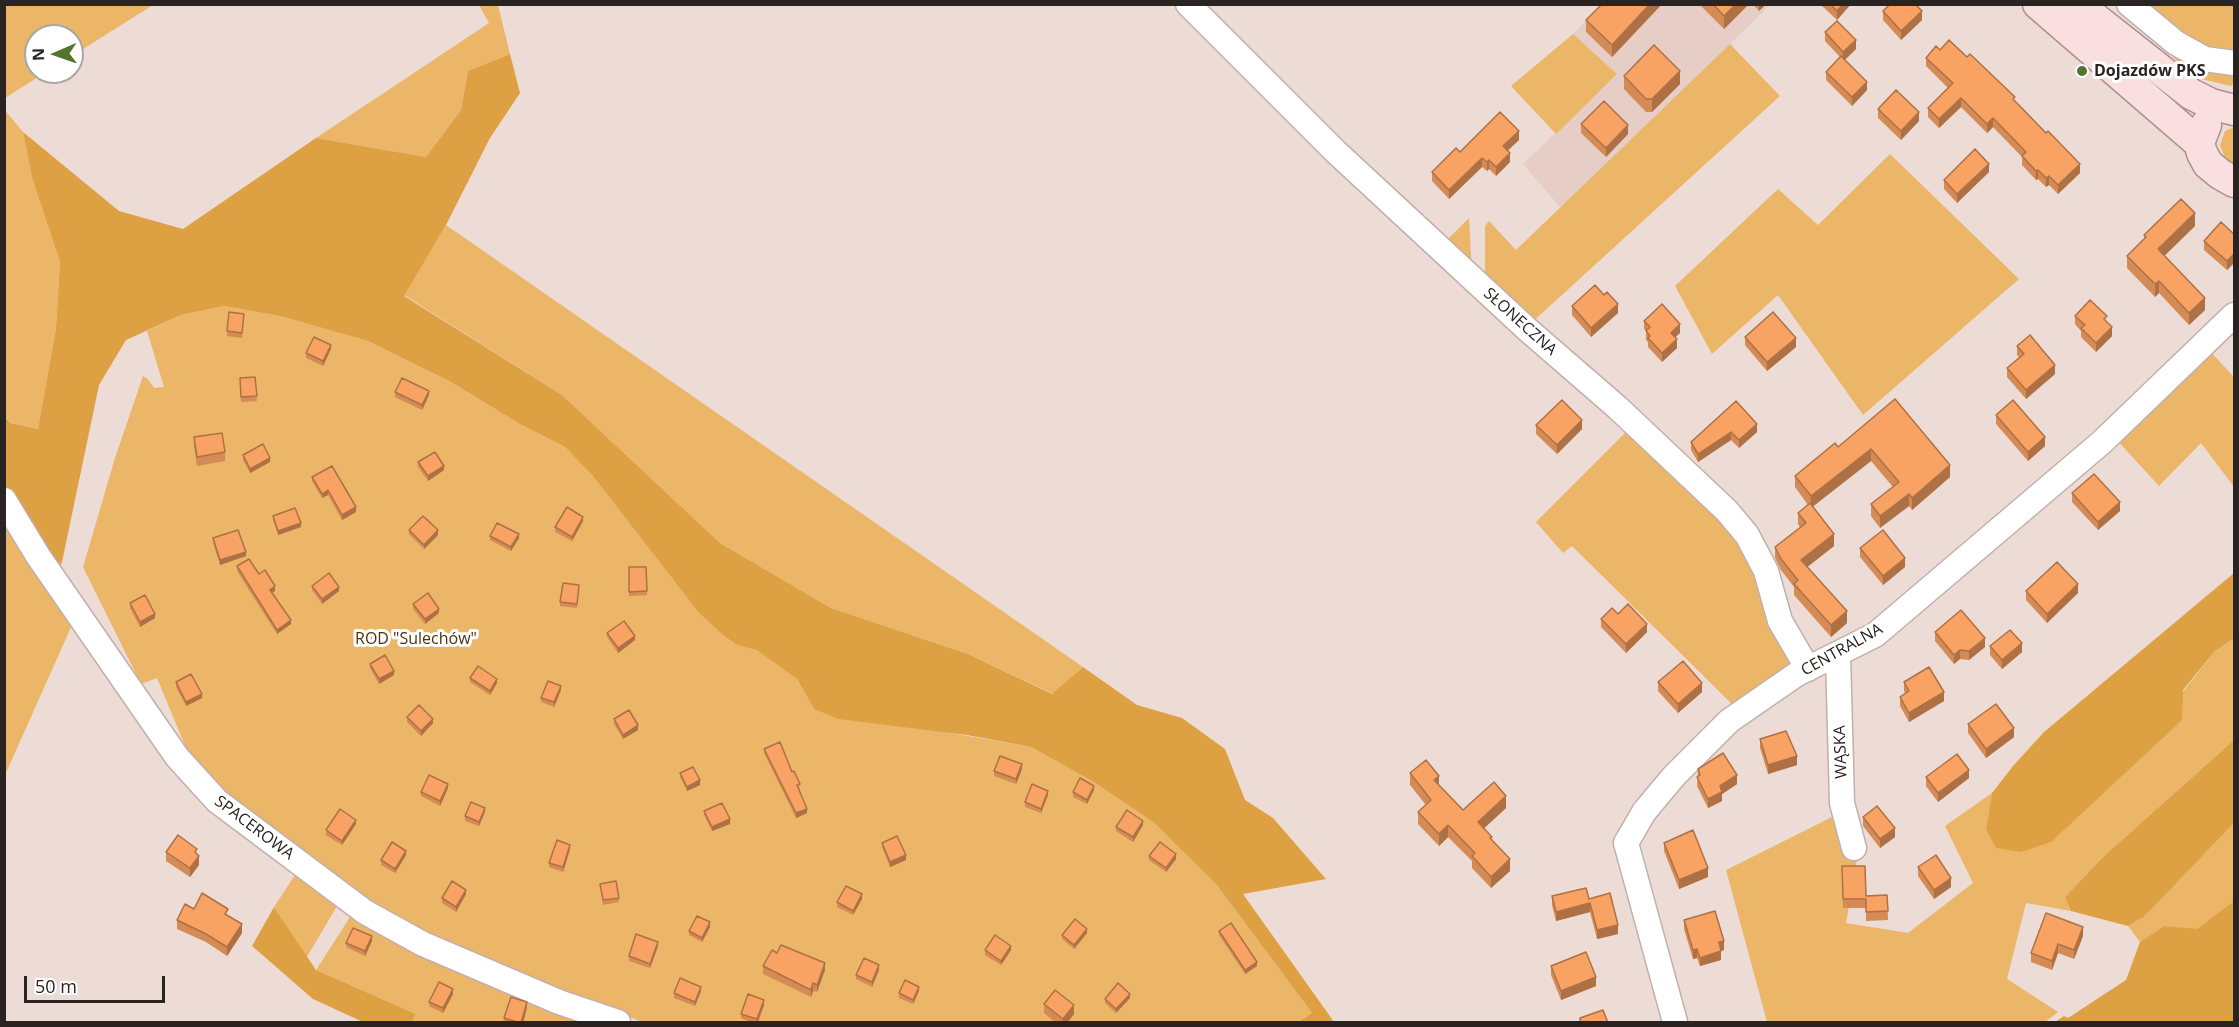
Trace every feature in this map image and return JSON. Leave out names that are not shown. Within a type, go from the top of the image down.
[{"type":"main road","points":[[2038,4],[2199,143],[2208,164],[2235,182]]},
{"type":"main road","points":[[2077,4],[2191,94],[2211,104],[2230,109]]},
{"type":"main road","points":[[2199,143],[2208,122],[2215,114],[2230,109]]},
{"type":"street","name":"SŁONECZNA","points":[[1188,4],[1344,159],[1520,323],[1618,408],[1727,511],[1747,535],[1766,571],[1780,621],[1808,669]]},
{"type":"street","points":[[2129,4],[2176,43],[2205,58],[2235,63]]},
{"type":"street","name":"CENTRALNA","points":[[1675,1023],[1626,843],[1644,812],[1674,776],[1729,721],[1766,694],[1808,669],[1875,635],[2102,442],[2235,315]]},
{"type":"street","name":"SPACEROWA","points":[[4,500],[38,556],[177,757],[217,801],[365,912],[423,944],[559,1002],[618,1023]]},
{"type":"street","name":"WĄSKA","points":[[1838,655],[1842,803],[1854,848]]},
{"type":"shaded area","points":[[1601,5],[1770,5],[1561,208],[1523,164],[1617,74],[1573,34]]},
{"type":"shaded area","points":[[510,54],[520,93],[490,138],[446,225],[404,296],[562,395],[720,543],[831,608],[968,654],[1052,694],[1083,667],[1137,705],[1182,718],[1225,749],[1245,800],[1273,818],[1326,879],[1243,894],[1334,1022],[1298,1022],[1312,1013],[1216,884],[1153,822],[1094,782],[1031,747],[967,735],[839,719],[814,709],[797,679],[757,650],[737,645],[699,613],[592,475],[565,447],[518,423],[451,382],[368,341],[280,316],[224,306],[181,315],[126,340],[99,385],[62,562],[58,571],[5,494],[4,415],[10,423],[38,429],[56,328],[60,262],[32,178],[23,132],[119,211],[183,229],[316,138],[426,157],[461,110],[468,71]]},
{"type":"shaded area","points":[[2234,573],[2234,638],[2214,652],[2183,690],[2182,720],[2051,842],[2021,852],[1996,848],[1986,829],[1992,793],[2013,766],[2044,732]]},
{"type":"shaded area","points":[[2234,740],[2234,823],[2144,917],[2128,926],[2071,911],[2065,897],[2104,856]]},
{"type":"shaded area","points":[[2234,901],[2234,1022],[2055,1022],[2064,1016],[2068,1018],[2126,980],[2140,942],[2164,926],[2197,929]]},
{"type":"shaded area","points":[[274,907],[316,970],[416,1014],[412,1022],[363,1022],[313,999],[252,946]]},
{"type":"green space","points":[[5,4],[153,4],[84,48],[84,24],[24,24],[24,84],[27,84],[5,98]]},
{"type":"green space","points":[[479,5],[498,5],[510,54],[468,71],[461,110],[426,157],[316,138],[489,23]]},
{"type":"green space","points":[[2146,5],[2234,5],[2234,54],[2203,48]]},
{"type":"green space","points":[[1573,34],[1617,74],[1556,134],[1511,86]]},
{"type":"green space","points":[[1730,44],[1780,96],[1529,325],[1485,283],[1485,226],[1489,221],[1516,250]]},
{"type":"green space","points":[[2173,53],[2234,72],[2234,83],[2231,86],[2193,77],[2173,57]]},
{"type":"green space","points":[[4,109],[23,132],[32,178],[60,262],[56,328],[38,429],[10,423],[5,415]]},
{"type":"green space","points":[[2234,127],[2234,165],[2225,158],[2220,145],[2225,131]]},
{"type":"green space","points":[[1890,154],[2019,279],[1863,415],[1778,295],[1712,354],[1675,286],[1778,189],[1818,225]]},
{"type":"green space","points":[[1469,218],[1472,273],[1442,245]]},
{"type":"green space","points":[[446,225],[1083,667],[1053,694],[968,654],[831,608],[720,543],[562,395],[404,295]]},
{"type":"green space","name":"ROD \"Sulechów\"","points":[[224,306],[280,316],[368,341],[451,382],[518,423],[565,447],[592,475],[699,613],[737,645],[757,649],[797,679],[814,709],[1031,747],[1094,782],[1153,822],[1216,884],[1312,1013],[1298,1022],[643,1022],[556,991],[488,962],[357,897],[228,797],[193,765],[157,678],[141,684],[83,567],[115,458],[143,376],[154,388],[164,387],[147,331],[181,315]]},
{"type":"green space","points":[[2207,348],[2234,377],[2234,487],[2201,443],[2159,486],[2115,438]]},
{"type":"green space","points":[[1631,427],[1725,513],[1802,667],[1738,710],[1572,546],[1563,553],[1536,522]]},
{"type":"green space","points":[[7,519],[72,625],[5,775],[4,525]]},
{"type":"green space","points":[[2234,638],[2234,740],[2104,856],[2065,897],[2071,911],[2026,903],[2007,979],[2058,1012],[2045,1022],[1767,1022],[1726,870],[1848,809],[1859,848],[1846,923],[1908,933],[1973,883],[1945,826],[1992,793],[1986,829],[2051,841],[2109,786],[2214,652]]},
{"type":"green space","points":[[2234,823],[2234,901],[2197,930],[2164,926],[2140,942],[2128,926],[2144,917]]},
{"type":"green space","points":[[295,875],[337,906],[307,957],[274,907]]},
{"type":"green space","points":[[352,914],[588,1022],[412,1022],[416,1014],[316,970]]},
{"type":"building","points":[[1602,4],[1650,4],[1612,45],[1586,20]]},
{"type":"building","points":[[1713,4],[1736,4],[1724,16]]},
{"type":"building","points":[[1830,4],[1843,4],[1837,11]]},
{"type":"building","points":[[1890,4],[1915,4],[1922,11],[1901,31],[1883,11]]},
{"type":"building","points":[[1837,21],[1856,40],[1843,52],[1825,32]]},
{"type":"building","points":[[1949,40],[1967,57],[1970,54],[2015,97],[2013,99],[2046,133],[2048,131],[2080,164],[2058,185],[2049,176],[2046,178],[2038,170],[2036,171],[2022,156],[2026,152],[1993,118],[1987,124],[1961,98],[1939,119],[1928,108],[1953,83],[1926,58],[1936,46],[1940,50]]},
{"type":"building","points":[[1654,45],[1680,71],[1652,99],[1646,99],[1624,76]]},
{"type":"building","points":[[1841,56],[1867,82],[1852,97],[1826,72]]},
{"type":"building","points":[[1896,90],[1919,112],[1901,131],[1878,109]]},
{"type":"building","points":[[1604,101],[1628,125],[1606,148],[1581,124]]},
{"type":"building","points":[[1500,112],[1519,131],[1503,146],[1510,153],[1496,167],[1489,160],[1487,162],[1482,158],[1449,190],[1432,172],[1456,148],[1460,152]]},
{"type":"building","points":[[1975,149],[1989,164],[1957,194],[1944,180]]},
{"type":"building","points":[[2181,199],[2195,213],[2158,249],[2205,298],[2189,313],[2159,281],[2155,284],[2127,256],[2146,237],[2144,235]]},
{"type":"building","points":[[2221,222],[2235,235],[2235,253],[2227,261],[2204,241]]},
{"type":"building","points":[[1595,285],[1604,295],[1607,292],[1618,304],[1591,328],[1572,306]]},
{"type":"building","points":[[2090,300],[2107,316],[2104,319],[2112,327],[2096,343],[2081,328],[2085,325],[2075,316]]},
{"type":"building","points":[[1662,304],[1680,324],[1671,333],[1677,339],[1662,353],[1648,338],[1650,336],[1646,331],[1650,327],[1644,321]]},
{"type":"building","points":[[229,312],[244,314],[242,333],[227,331]]},
{"type":"building","points":[[1773,312],[1796,338],[1767,362],[1745,337]]},
{"type":"building","points":[[2030,335],[2055,365],[2026,390],[2007,368],[2024,354],[2017,346]]},
{"type":"building","points":[[314,337],[331,345],[323,361],[306,353]]},
{"type":"building","points":[[255,377],[257,396],[241,397],[240,378]]},
{"type":"building","points":[[402,378],[429,391],[422,405],[395,392]]},
{"type":"building","points":[[1895,399],[1950,465],[1912,498],[1909,494],[1880,516],[1871,504],[1899,482],[1871,449],[1811,496],[1795,476],[1835,443],[1838,447]]},
{"type":"building","points":[[1562,400],[1582,420],[1557,445],[1536,425]]},
{"type":"building","points":[[2013,400],[2045,437],[2028,452],[1996,415]]},
{"type":"building","points":[[1736,401],[1757,424],[1739,440],[1731,432],[1698,454],[1691,442]]},
{"type":"building","points":[[222,433],[225,452],[197,457],[194,437]]},
{"type":"building","points":[[263,444],[270,458],[250,469],[243,455]]},
{"type":"building","points":[[435,452],[444,466],[428,476],[418,462]]},
{"type":"building","points":[[332,466],[356,507],[342,515],[328,490],[322,494],[312,477]]},
{"type":"building","points":[[2094,474],[2120,502],[2098,522],[2072,493]]},
{"type":"building","points":[[1810,503],[1834,534],[1801,560],[1847,611],[1831,625],[1794,584],[1798,580],[1781,559],[1775,547],[1806,523],[1798,513]]},
{"type":"building","points":[[567,507],[583,517],[572,537],[555,527]]},
{"type":"building","points":[[295,508],[301,523],[278,531],[273,516]]},
{"type":"building","points":[[423,516],[438,530],[424,545],[409,530]]},
{"type":"building","points":[[497,523],[519,534],[511,547],[490,536]]},
{"type":"building","points":[[238,530],[246,552],[220,560],[213,538]]},
{"type":"building","points":[[1883,530],[1905,558],[1883,576],[1860,548]]},
{"type":"building","points":[[249,559],[259,574],[265,570],[275,586],[270,590],[291,620],[277,630],[237,566]]},
{"type":"building","points":[[2057,562],[2078,584],[2047,614],[2026,591]]},
{"type":"building","points":[[629,567],[646,567],[647,591],[629,592]]},
{"type":"building","points":[[329,573],[339,587],[322,599],[312,586]]},
{"type":"building","points":[[563,583],[579,585],[577,604],[560,602]]},
{"type":"building","points":[[428,593],[439,609],[425,619],[413,604]]},
{"type":"building","points":[[145,595],[155,614],[140,622],[130,603]]},
{"type":"building","points":[[1628,604],[1647,624],[1626,644],[1601,619],[1612,608],[1618,614]]},
{"type":"building","points":[[1961,610],[1985,638],[1969,651],[1960,650],[1954,655],[1935,632]]},
{"type":"building","points":[[624,621],[635,636],[618,648],[607,633]]},
{"type":"building","points":[[2010,630],[2022,643],[2002,660],[1990,646]]},
{"type":"building","points":[[385,655],[394,671],[379,679],[370,664]]},
{"type":"building","points":[[1683,661],[1702,683],[1678,704],[1658,682]]},
{"type":"building","points":[[478,666],[497,679],[490,691],[470,678]]},
{"type":"building","points":[[1929,667],[1944,692],[1909,713],[1900,697],[1909,691],[1904,682]]},
{"type":"building","points":[[191,674],[202,694],[186,702],[176,682]]},
{"type":"building","points":[[548,681],[561,686],[554,702],[541,698]]},
{"type":"building","points":[[1996,704],[2014,728],[1986,749],[1968,724]]},
{"type":"building","points":[[419,705],[433,719],[421,731],[407,717]]},
{"type":"building","points":[[629,710],[638,725],[623,735],[614,719]]},
{"type":"building","points":[[1786,731],[1797,756],[1768,765],[1760,739]]},
{"type":"building","points":[[780,742],[792,772],[794,771],[800,784],[797,785],[807,809],[796,813],[764,749]]},
{"type":"building","points":[[1723,753],[1737,775],[1720,786],[1722,792],[1708,799],[1697,777],[1700,775],[1698,769]]},
{"type":"building","points":[[1957,754],[1969,770],[1938,793],[1926,777]]},
{"type":"building","points":[[1000,756],[1022,764],[1016,779],[994,771]]},
{"type":"building","points":[[1426,760],[1439,776],[1434,780],[1463,810],[1494,782],[1506,796],[1478,822],[1510,859],[1491,877],[1472,856],[1475,853],[1448,825],[1439,834],[1418,812],[1431,800],[1410,773]]},
{"type":"building","points":[[693,767],[700,780],[687,787],[680,773]]},
{"type":"building","points":[[429,775],[448,784],[440,801],[421,792]]},
{"type":"building","points":[[1080,778],[1094,786],[1087,800],[1073,792]]},
{"type":"building","points":[[1032,784],[1048,791],[1041,809],[1025,802]]},
{"type":"building","points":[[471,802],[485,808],[479,822],[465,816]]},
{"type":"building","points":[[722,803],[730,819],[712,827],[704,811]]},
{"type":"building","points":[[1877,806],[1895,828],[1880,839],[1863,817]]},
{"type":"building","points":[[340,809],[356,820],[342,841],[326,830]]},
{"type":"building","points":[[1127,810],[1143,821],[1133,837],[1116,827]]},
{"type":"building","points":[[1693,830],[1708,868],[1679,880],[1664,843]]},
{"type":"building","points":[[178,835],[197,849],[195,852],[199,856],[190,868],[166,852]]},
{"type":"building","points":[[897,836],[906,855],[890,862],[882,843]]},
{"type":"building","points":[[557,840],[570,845],[563,867],[549,863]]},
{"type":"building","points":[[392,842],[406,851],[395,869],[381,860]]},
{"type":"building","points":[[1160,842],[1176,854],[1166,868],[1149,856]]},
{"type":"building","points":[[1936,855],[1951,878],[1934,890],[1918,867]]},
{"type":"building","points":[[1842,866],[1865,866],[1866,896],[1887,895],[1888,911],[1866,912],[1866,899],[1843,899]]},
{"type":"building","points":[[452,881],[466,890],[456,907],[442,898]]},
{"type":"building","points":[[616,881],[619,898],[603,900],[600,884]]},
{"type":"building","points":[[846,886],[862,894],[853,911],[837,902]]},
{"type":"building","points":[[1586,888],[1589,899],[1610,893],[1618,925],[1597,930],[1590,903],[1556,912],[1552,896]]},
{"type":"building","points":[[202,893],[228,909],[225,914],[242,924],[227,947],[177,920],[185,904],[194,909]]},
{"type":"building","points":[[1715,911],[1724,941],[1719,942],[1721,951],[1700,958],[1697,949],[1693,950],[1684,920]]},
{"type":"building","points":[[2046,913],[2083,927],[2074,950],[2058,944],[2052,961],[2031,953]]},
{"type":"building","points":[[697,916],[710,922],[702,938],[689,931]]},
{"type":"building","points":[[1075,919],[1087,929],[1074,945],[1062,935]]},
{"type":"building","points":[[1231,923],[1257,962],[1245,970],[1219,931]]},
{"type":"building","points":[[353,928],[372,936],[365,951],[346,943]]},
{"type":"building","points":[[636,934],[658,942],[650,964],[629,956]]},
{"type":"building","points":[[995,935],[1011,946],[1001,961],[985,950]]},
{"type":"building","points":[[781,945],[825,963],[817,985],[813,983],[811,990],[763,966],[772,950],[777,953]]},
{"type":"building","points":[[1586,952],[1596,977],[1561,991],[1551,966]]},
{"type":"building","points":[[864,958],[879,965],[872,982],[856,975]]},
{"type":"building","points":[[680,978],[701,987],[695,1002],[674,993]]},
{"type":"building","points":[[905,980],[919,987],[913,1000],[899,993]]},
{"type":"building","points":[[439,982],[453,989],[443,1008],[429,1002]]},
{"type":"building","points":[[1118,983],[1130,994],[1116,1009],[1105,999]]},
{"type":"building","points":[[1055,990],[1074,1005],[1063,1019],[1044,1004]]},
{"type":"building","points":[[748,994],[764,1000],[757,1019],[741,1014]]},
{"type":"building","points":[[511,997],[527,1002],[521,1023],[504,1018]]},
{"type":"building","points":[[1603,1010],[1608,1023],[1581,1023],[1580,1018]]},
{"type":"place","name":"Dojazdów PKS","points":[[2082,71]]}]
